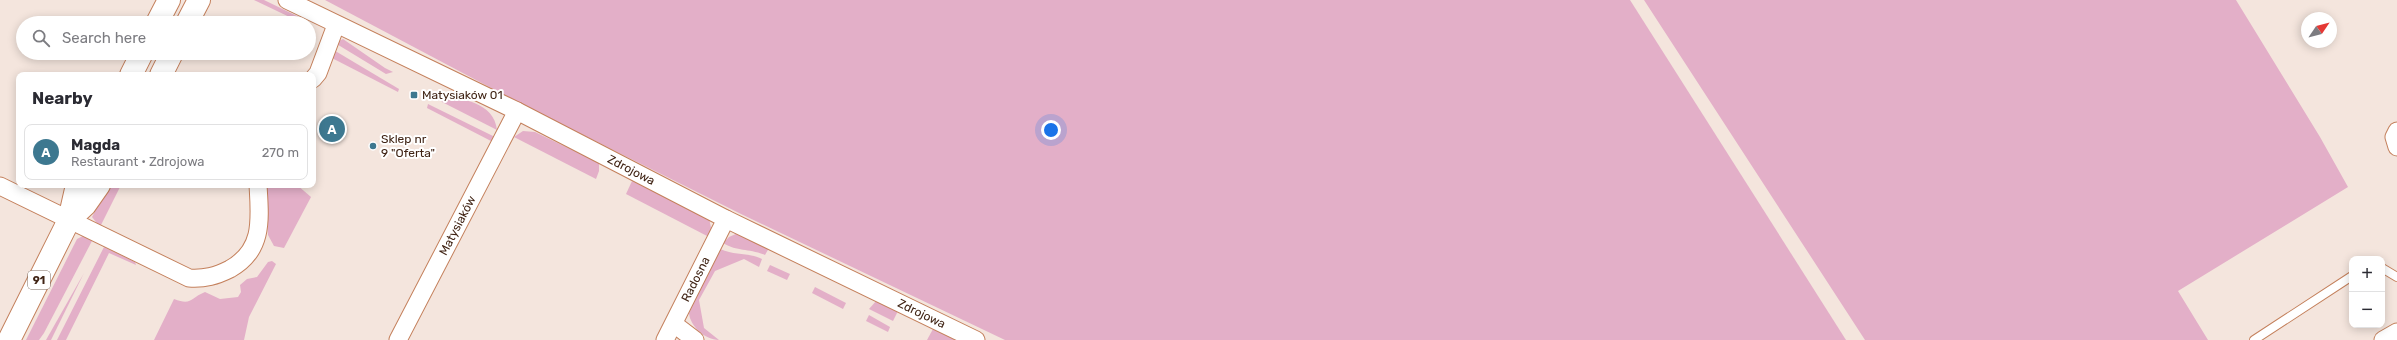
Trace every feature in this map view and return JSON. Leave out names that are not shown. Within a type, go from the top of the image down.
[{"type":"main road","points":[[161,16],[169,0]]},
{"type":"main road","points":[[190,16],[198,0]]},
{"type":"main road","points":[[133,72],[139,60]]},
{"type":"main road","points":[[162,72],[168,60]]},
{"type":"main road","name":"91","points":[[9,340],[69,220],[76,188]]},
{"type":"main road","name":"91","points":[[69,220],[85,205],[97,188]]},
{"type":"street","name":"Zdrojowa","points":[[287,0],[516,111],[726,219],[976,340]]},
{"type":"street","points":[[316,75],[336,25]]},
{"type":"street","name":"Matysiaków","points":[[398,340],[516,111]]},
{"type":"street","points":[[2397,131],[2394,137],[2397,147]]},
{"type":"street","points":[[0,186],[189,278],[210,277],[242,261],[254,247],[259,218],[258,188]]},
{"type":"street","name":"Radosna","points":[[665,340],[726,219]]},
{"type":"street","points":[[674,324],[695,340]]},
{"type":"street","points":[[2384,340],[2397,332]]},
{"type":"lane","points":[[2385,270],[2397,277]]},
{"type":"lane","points":[[2254,340],[2349,278]]},
{"type":"shaded area","points":[[254,0],[264,0],[297,16],[287,16]]},
{"type":"shaded area","points":[[325,0],[1630,0],[1846,340],[1005,340],[741,214],[523,105]]},
{"type":"shaded area","points":[[1644,0],[2236,0],[2320,137],[2348,187],[2178,291],[2208,340],[1865,340]]},
{"type":"shaded area","points":[[343,39],[393,72],[386,74],[335,43]]},
{"type":"shaded area","points":[[332,49],[399,89],[398,92],[328,56]]},
{"type":"shaded area","points":[[440,95],[467,100],[483,108],[490,113],[495,121],[497,130],[442,102]]},
{"type":"shaded area","points":[[428,104],[495,137],[491,141],[427,108]]},
{"type":"shaded area","points":[[523,131],[535,132],[599,163],[599,171],[596,179],[514,137]]},
{"type":"shaded area","points":[[632,181],[709,218],[711,228],[709,237],[626,194]]},
{"type":"shaded area","points":[[107,188],[120,188],[100,227],[92,217]]},
{"type":"shaded area","points":[[264,188],[300,188],[311,197],[284,248],[274,246],[268,235]]},
{"type":"shaded area","points":[[738,233],[769,248],[765,255],[753,251],[734,248],[723,243],[729,237]]},
{"type":"shaded area","points":[[85,235],[93,239],[44,333],[39,340],[26,340],[77,239]]},
{"type":"shaded area","points":[[104,247],[135,262],[136,265],[109,253],[66,340],[57,340]]},
{"type":"shaded area","points":[[720,249],[731,253],[751,255],[762,259],[759,267],[744,259],[715,271],[699,300],[704,328],[719,340],[709,338],[699,331],[692,323],[689,313]]},
{"type":"shaded area","points":[[272,261],[276,264],[249,317],[244,340],[154,340],[174,299],[184,302],[191,300],[205,292],[220,299],[238,297],[241,292],[240,285],[247,279],[257,277],[268,262]]},
{"type":"shaded area","points":[[770,265],[790,274],[787,280],[767,271]]},
{"type":"shaded area","points":[[84,273],[51,340],[46,340]]},
{"type":"shaded area","points":[[815,287],[846,303],[843,309],[812,293]]},
{"type":"shaded area","points":[[877,300],[898,311],[893,321],[869,309]]},
{"type":"shaded area","points":[[869,315],[890,327],[888,332],[866,321]]},
{"type":"shaded area","points":[[933,329],[956,340],[927,340]]},
{"type":"place","name":"Matysiaków 01","points":[[414,95]]},
{"type":"place","name":"Magda","points":[[332,129]]},
{"type":"place","name":"Sklep nr 9 \"Oferta\"","points":[[373,146]]}]
